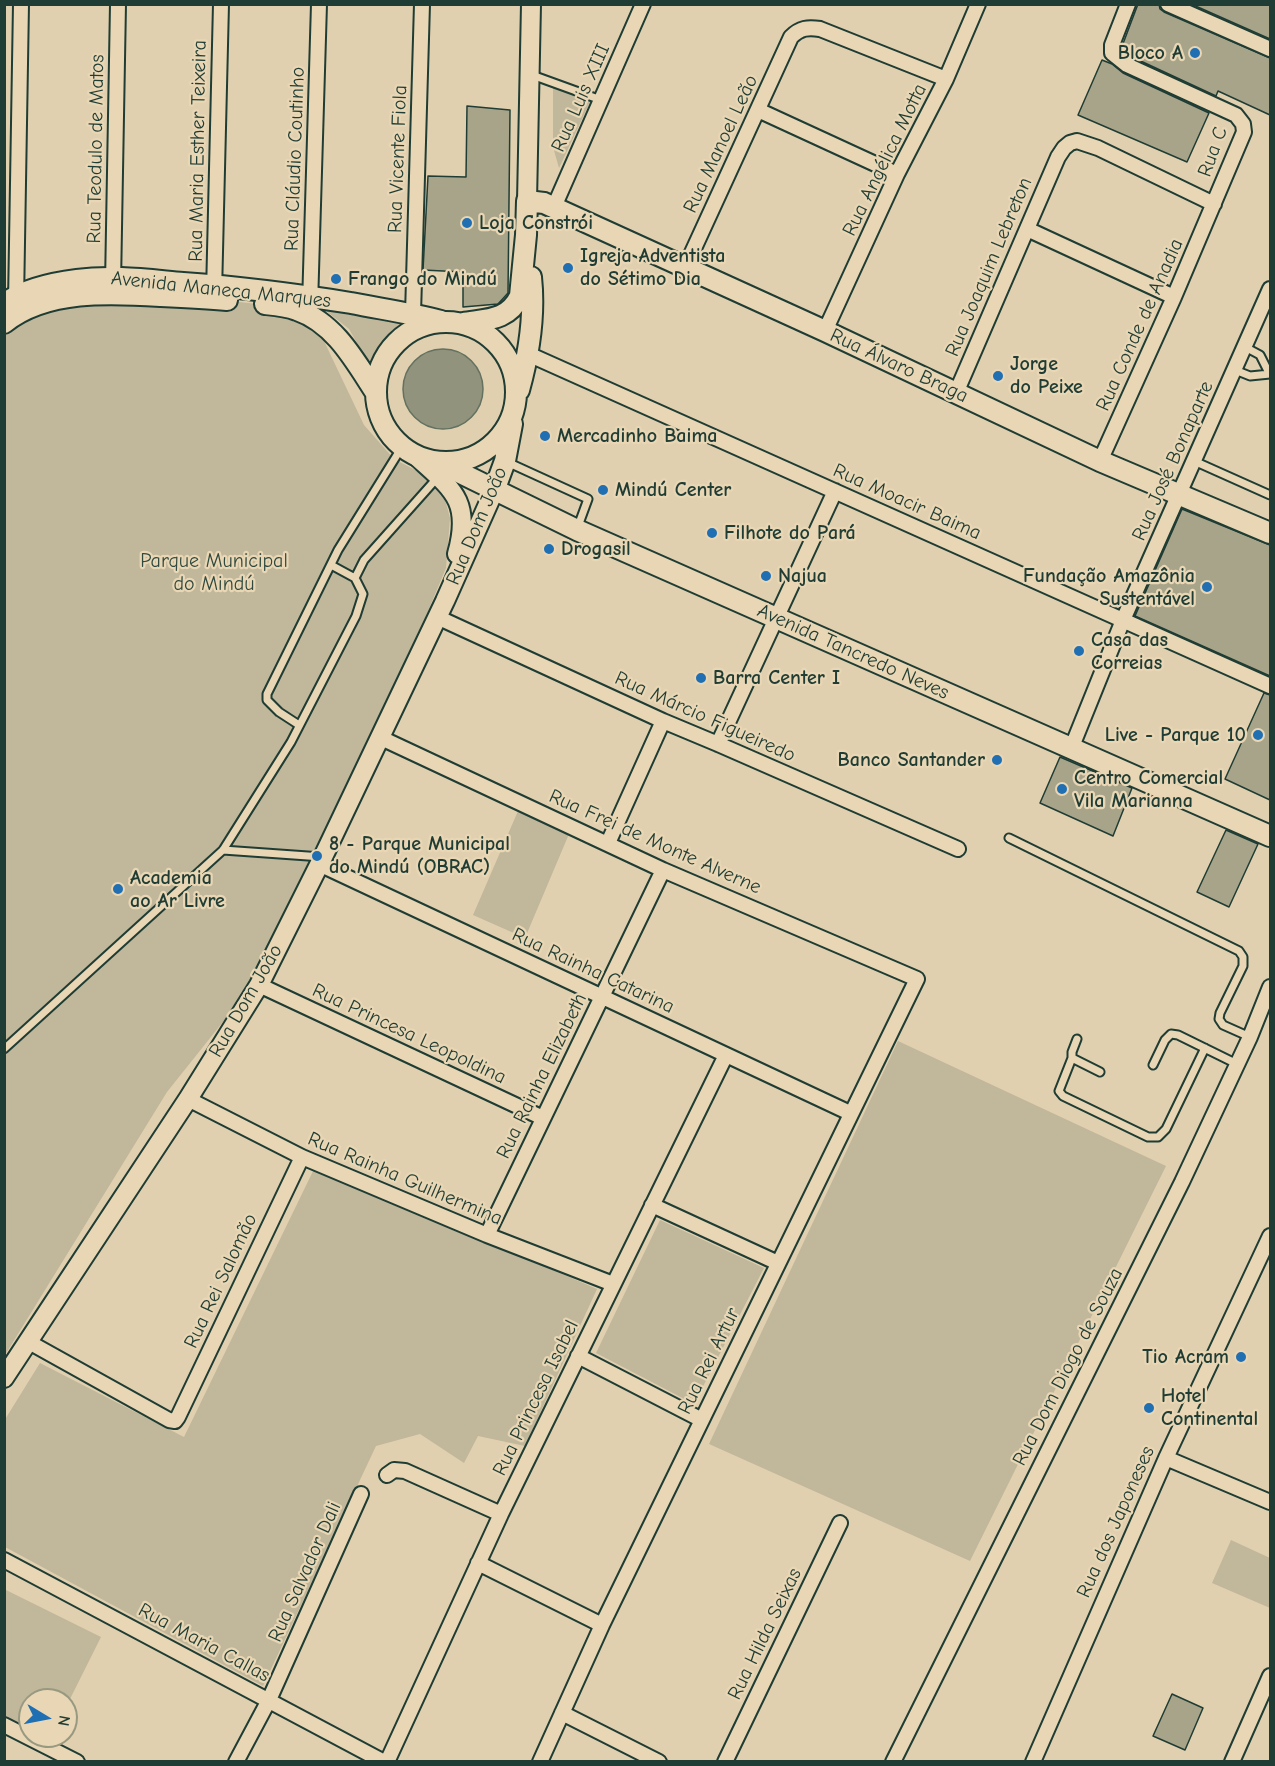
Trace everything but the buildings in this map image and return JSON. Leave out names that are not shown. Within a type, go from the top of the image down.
[{"type":"main road","name":"Rua Álvaro Braga","points":[[527,201],[554,207],[825,331],[1100,461],[1270,533]]},
{"type":"main road","points":[[463,323],[508,314],[515,306],[520,296],[527,201]]},
{"type":"main road","points":[[515,406],[516,382],[512,366],[504,351],[493,338],[463,323],[441,321],[424,325],[408,333],[394,344],[384,358],[378,375],[376,393],[383,423],[391,436],[438,470],[454,462],[470,459],[497,442],[506,429],[515,406],[528,354],[532,302],[526,235]]},
{"type":"main road","name":"Avenida Maneca Marques","points":[[10,309],[52,284],[78,280],[113,285],[214,292],[310,306],[413,314],[441,321]]},
{"type":"main road","name":"Avenida Maneca Marques","points":[[310,306],[344,344],[376,393]]},
{"type":"main road","name":"Rua Dom João","points":[[494,491],[505,461],[515,406]]},
{"type":"main road","name":"Avenida Tancredo Neves","points":[[438,470],[494,491],[577,530],[1270,836]]},
{"type":"street","points":[[10,309],[21,4]]},
{"type":"street","name":"Rua Teodulo de Matos","points":[[113,285],[118,4]]},
{"type":"street","name":"Rua Maria Esther Teixeira","points":[[214,292],[221,4]]},
{"type":"street","name":"Rua Cláudio Coutinho","points":[[310,306],[319,4]]},
{"type":"street","name":"Rua Vicente Fiola","points":[[413,314],[422,4]]},
{"type":"street","points":[[527,201],[531,14],[540,4]]},
{"type":"street","name":"Rua Luis XIII","points":[[554,207],[643,4]]},
{"type":"street","name":"Rua Angélica Motta","points":[[825,331],[897,174],[946,79],[978,4]]},
{"type":"street","name":"Rua C","points":[[1128,4],[1112,45],[1112,53],[1127,65],[1236,115],[1243,124],[1244,132],[1214,204]]},
{"type":"street","points":[[1168,4],[1270,49]]},
{"type":"street","name":"Rua Manoel Leão","points":[[685,268],[791,36],[798,30],[808,27],[820,29],[946,79]]},
{"type":"street","points":[[758,110],[897,174]]},
{"type":"street","name":"Rua Joaquim Lebreton","points":[[956,393],[1058,157],[1070,143],[1077,141],[1098,148],[1214,204]]},
{"type":"street","name":"Rua Conde de Anadia","points":[[1100,461],[1214,204]]},
{"type":"street","points":[[1027,229],[1174,297]]},
{"type":"street","name":"Rua José Bonaparte","points":[[1071,749],[1123,620],[1270,290]]},
{"type":"street","name":"Rua Moacir Baima","points":[[528,354],[1270,686]]},
{"type":"street","name":"Rua Dom João","points":[[438,470],[461,506],[463,524],[461,542],[441,609]]},
{"type":"street","name":"Rua Dom João","points":[[4,1378],[188,1099],[259,985],[441,609],[494,491]]},
{"type":"street","points":[[718,744],[834,491]]},
{"type":"street","name":"Rua Márcio Figueiredo","points":[[441,609],[663,721],[958,849]]},
{"type":"street","points":[[608,843],[663,721]]},
{"type":"street","name":"Rua Frei de Monte Alverne","points":[[379,736],[663,870],[917,978]]},
{"type":"street","name":"Rua Rainha Catarina","points":[[321,861],[850,1113]]},
{"type":"street","name":"Rua Rainha Elizabeth","points":[[487,1235],[663,870]]},
{"type":"street","name":"Rua Rei Artur","points":[[540,1761],[602,1625],[917,978]]},
{"type":"street","name":"Rua Princesa Leopoldina","points":[[259,985],[543,1118]]},
{"type":"street","name":"Rua Dom Diogo de Souza","points":[[893,1761],[1182,1182],[1250,1037],[1270,987]]},
{"type":"street","name":"Rua Princesa Isabel","points":[[385,1761],[501,1514],[726,1054]]},
{"type":"street","name":"Rua Rainha Guilhermina","points":[[188,1099],[302,1157],[487,1235],[613,1284]]},
{"type":"street","name":"Rua Rei Salomão","points":[[27,1341],[169,1420],[175,1421],[302,1157]]},
{"type":"street","points":[[652,1205],[778,1263]]},
{"type":"street","name":"Rua dos Japoneses","points":[[1034,1761],[1166,1458],[1270,1236]]},
{"type":"street","points":[[578,1356],[702,1420]]},
{"type":"street","points":[[1166,1458],[1270,1502]]},
{"type":"street","points":[[387,1475],[394,1470],[405,1471],[501,1514]]},
{"type":"street","name":"Rua Salvador Dali","points":[[236,1761],[268,1700],[361,1494]]},
{"type":"street","name":"Rua Hilda Seixas","points":[[724,1761],[840,1523]]},
{"type":"street","name":"Rua Maria Callas","points":[[4,1560],[385,1761]]},
{"type":"street","points":[[478,1563],[602,1625]]},
{"type":"street","points":[[1232,1761],[1270,1677]]},
{"type":"street","points":[[562,1713],[659,1761]]},
{"type":"street","points":[[4,1725],[77,1761]]},
{"type":"lane","points":[[530,74],[601,100]]},
{"type":"lane","points":[[1235,370],[1250,376],[1270,373],[1260,355],[1245,347]]},
{"type":"lane","points":[[299,725],[279,712],[267,697],[338,550],[409,451]]},
{"type":"lane","points":[[505,461],[588,499],[577,530]]},
{"type":"lane","points":[[1194,462],[1270,495]]},
{"type":"lane","points":[[355,578],[364,560],[438,470]]},
{"type":"lane","points":[[4,1049],[222,850],[291,742],[362,601],[363,594],[355,578],[331,565]]},
{"type":"lane","points":[[1009,838],[1239,951],[1243,957],[1243,966],[1219,1019],[1223,1025],[1250,1037]]},
{"type":"lane","points":[[222,850],[321,861]]},
{"type":"lane","points":[[1153,1065],[1165,1040],[1171,1034],[1178,1035],[1237,1064]]},
{"type":"lane","points":[[1077,1039],[1059,1091],[1063,1096],[1148,1137],[1158,1137],[1166,1129],[1205,1048]]},
{"type":"lane","points":[[1072,1058],[1100,1072]]},
{"type":"green space","points":[[553,84],[592,98],[559,168],[553,147]]},
{"type":"green space","name":"Parque Municipal do Mindú","points":[[222,300],[283,307],[314,320],[364,425],[394,459],[429,477],[443,492],[450,518],[446,568],[254,983],[167,1092],[5,1355],[5,331],[60,301]]},
{"type":"green space","points":[[316,303],[421,319],[394,334],[383,349],[374,373],[349,329]]},
{"type":"green space","points":[[518,811],[569,834],[525,938],[473,915]]},
{"type":"green space","points":[[898,1041],[1166,1166],[970,1561],[709,1444]]},
{"type":"green space","points":[[315,1167],[597,1289],[525,1446],[478,1436],[464,1463],[420,1434],[376,1446],[263,1686],[5,1547],[4,1421],[40,1363],[184,1437]]},
{"type":"green space","points":[[660,1220],[764,1268],[694,1404],[596,1353]]},
{"type":"green space","points":[[1231,1540],[1270,1558],[1270,1608],[1212,1583]]},
{"type":"green space","points":[[4,1589],[101,1637],[76,1688],[18,1688],[18,1732],[5,1725]]},
{"type":"shaded area","points":[[443,349],[458,352],[471,361],[480,374],[483,389],[480,404],[471,417],[458,426],[443,429],[428,426],[415,417],[406,404],[403,389],[406,374],[415,361],[428,352]]},
{"type":"place","name":"Bloco A","points":[[1195,53]]},
{"type":"place","name":"Loja Constrói","points":[[467,223]]},
{"type":"place","name":"Igreja Adventista do Sétimo Dia","points":[[568,268]]},
{"type":"place","name":"Frango do Mindú","points":[[336,279]]},
{"type":"place","name":"Jorge do Peixe","points":[[998,376]]},
{"type":"place","name":"Mercadinho Baima","points":[[545,436]]},
{"type":"place","name":"Mindú Center","points":[[603,490]]},
{"type":"place","name":"Filhote do Pará","points":[[712,533]]},
{"type":"place","name":"Drogasil","points":[[549,549]]},
{"type":"place","name":"Najua","points":[[766,576]]},
{"type":"place","name":"Fundação Amazônia Sustentável","points":[[1207,587]]},
{"type":"place","name":"Casa das Correias","points":[[1079,651]]},
{"type":"place","name":"Barra Center I","points":[[701,678]]},
{"type":"place","name":"Live - Parque 10","points":[[1258,735]]},
{"type":"place","name":"Banco Santander","points":[[997,760]]},
{"type":"place","name":"Centro Comercial Vila Marianna","points":[[1062,789]]},
{"type":"place","name":"8 - Parque Municipal do Mindú (OBRAC)","points":[[317,856]]},
{"type":"place","name":"Academia ao Ar Livre","points":[[118,889]]},
{"type":"place","name":"Tio Acram","points":[[1241,1357]]},
{"type":"place","name":"Hotel Continental","points":[[1149,1408]]}]
